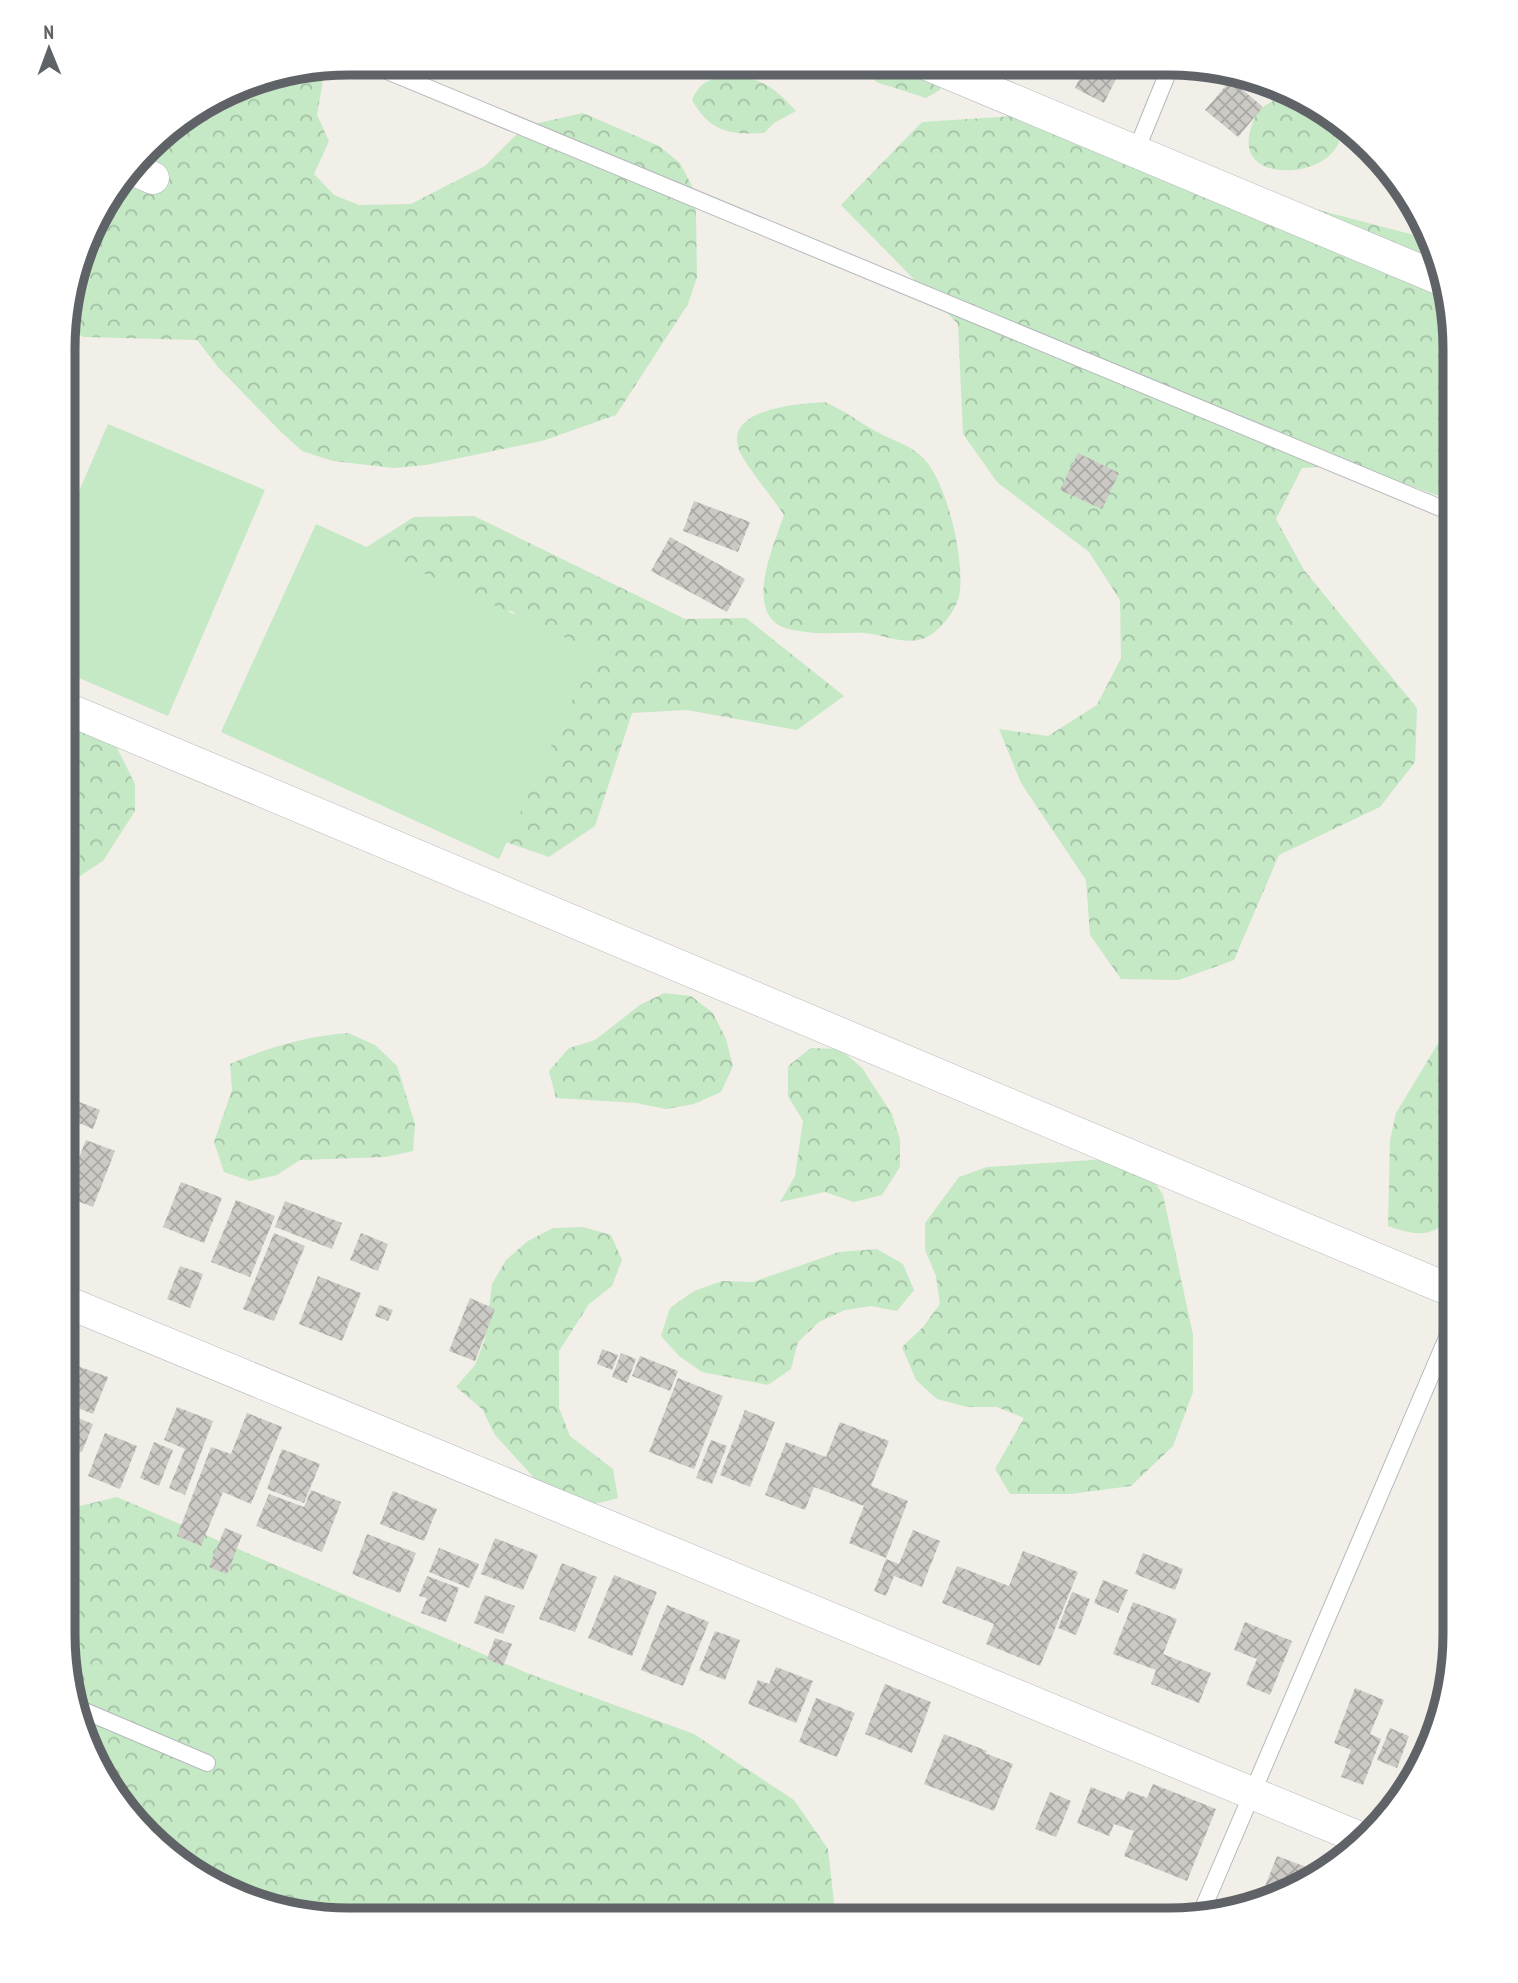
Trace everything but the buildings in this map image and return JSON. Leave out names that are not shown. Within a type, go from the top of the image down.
[{"type":"street","points":[[953,75],[1432,276]]},
{"type":"street","points":[[75,712],[1443,1287]]},
{"type":"street","points":[[75,1306],[1355,1836]]},
{"type":"lane","points":[[397,75],[1443,509]]},
{"type":"lane","points":[[1136,151],[1167,75]]},
{"type":"lane","points":[[1204,1905],[1443,1347]]},
{"type":"lane","points":[[87,1712],[207,1763]]},
{"type":"green space","points":[[873,75],[942,75],[940,90],[926,98],[876,82]]},
{"type":"green space","points":[[323,77],[317,115],[329,141],[314,174],[334,195],[359,205],[411,204],[485,166],[525,126],[583,113],[659,146],[680,163],[693,188],[697,277],[688,304],[616,415],[542,441],[426,465],[394,468],[333,461],[302,451],[218,367],[197,340],[84,337],[76,334],[76,331],[81,295],[90,261],[103,228],[132,182],[155,155],[197,121],[228,103],[278,85]]},
{"type":"green space","points":[[745,77],[774,90],[796,111],[774,123],[764,133],[731,132],[706,119],[692,100],[707,82],[721,78]]},
{"type":"green space","points":[[1279,98],[1321,121],[1340,135],[1332,153],[1317,163],[1299,169],[1279,170],[1263,165],[1251,154],[1249,137],[1253,121],[1265,106]]},
{"type":"green space","points":[[1043,114],[1204,180],[1419,236],[1428,261],[1437,295],[1442,331],[1443,498],[1354,465],[1302,468],[1276,519],[1304,570],[1417,708],[1415,762],[1380,807],[1279,855],[1234,960],[1179,980],[1121,979],[1090,935],[1086,880],[1021,783],[999,729],[1048,736],[1097,705],[1121,658],[1120,600],[1089,552],[997,482],[963,434],[958,324],[841,205],[922,122]]},
{"type":"green space","points":[[825,402],[917,453],[930,467],[939,483],[957,543],[960,564],[959,596],[945,622],[924,638],[907,641],[865,633],[799,631],[780,626],[768,614],[764,602],[766,572],[784,515],[744,459],[737,437],[742,426],[752,417],[766,411]]},
{"type":"green space","points":[[108,424],[265,490],[168,716],[75,676],[75,501]]},
{"type":"green space","points":[[474,516],[685,619],[746,618],[844,696],[797,730],[687,710],[632,713],[595,826],[549,857],[497,839],[554,651],[512,611],[454,612],[365,548],[414,517]]},
{"type":"green space","points":[[316,524],[595,651],[499,859],[221,732]]},
{"type":"green space","points":[[75,710],[111,736],[135,784],[135,811],[103,861],[77,878]]},
{"type":"green space","points":[[664,993],[691,996],[713,1013],[726,1039],[733,1066],[721,1092],[694,1104],[666,1109],[636,1103],[556,1098],[549,1071],[569,1048],[595,1040],[640,1005]]},
{"type":"green space","points":[[348,1033],[375,1045],[397,1066],[415,1124],[413,1151],[385,1157],[300,1160],[277,1175],[250,1181],[224,1172],[214,1142],[232,1090],[230,1064],[288,1043]]},
{"type":"green space","points":[[1443,1037],[1443,1224],[1424,1233],[1408,1232],[1388,1226],[1390,1141],[1396,1113]]},
{"type":"green space","points":[[811,1048],[840,1049],[862,1068],[892,1114],[900,1140],[900,1167],[882,1195],[854,1202],[825,1192],[780,1202],[795,1176],[803,1121],[788,1096],[788,1066]]},
{"type":"green space","points":[[1124,1158],[1148,1172],[1163,1195],[1193,1335],[1193,1392],[1173,1446],[1131,1486],[1071,1494],[1010,1494],[995,1469],[1024,1418],[997,1407],[967,1407],[937,1399],[916,1380],[902,1347],[923,1327],[940,1304],[936,1276],[925,1250],[925,1223],[959,1177],[987,1167]]},
{"type":"green space","points":[[583,1227],[611,1235],[622,1260],[612,1286],[589,1304],[559,1351],[559,1408],[570,1436],[613,1469],[618,1498],[591,1505],[536,1480],[495,1435],[482,1409],[456,1387],[475,1365],[485,1339],[492,1284],[506,1260],[528,1241],[553,1228]]},
{"type":"green space","points":[[877,1249],[903,1264],[914,1290],[897,1311],[871,1306],[845,1310],[819,1322],[798,1342],[791,1369],[768,1385],[702,1372],[679,1356],[661,1336],[670,1308],[694,1291],[722,1281],[753,1282],[839,1252]]},
{"type":"green space","points":[[117,1497],[527,1673],[694,1734],[794,1800],[828,1849],[833,1908],[349,1908],[295,1902],[228,1880],[197,1862],[155,1828],[121,1786],[96,1739],[81,1688],[76,1652],[75,1507]]}]
